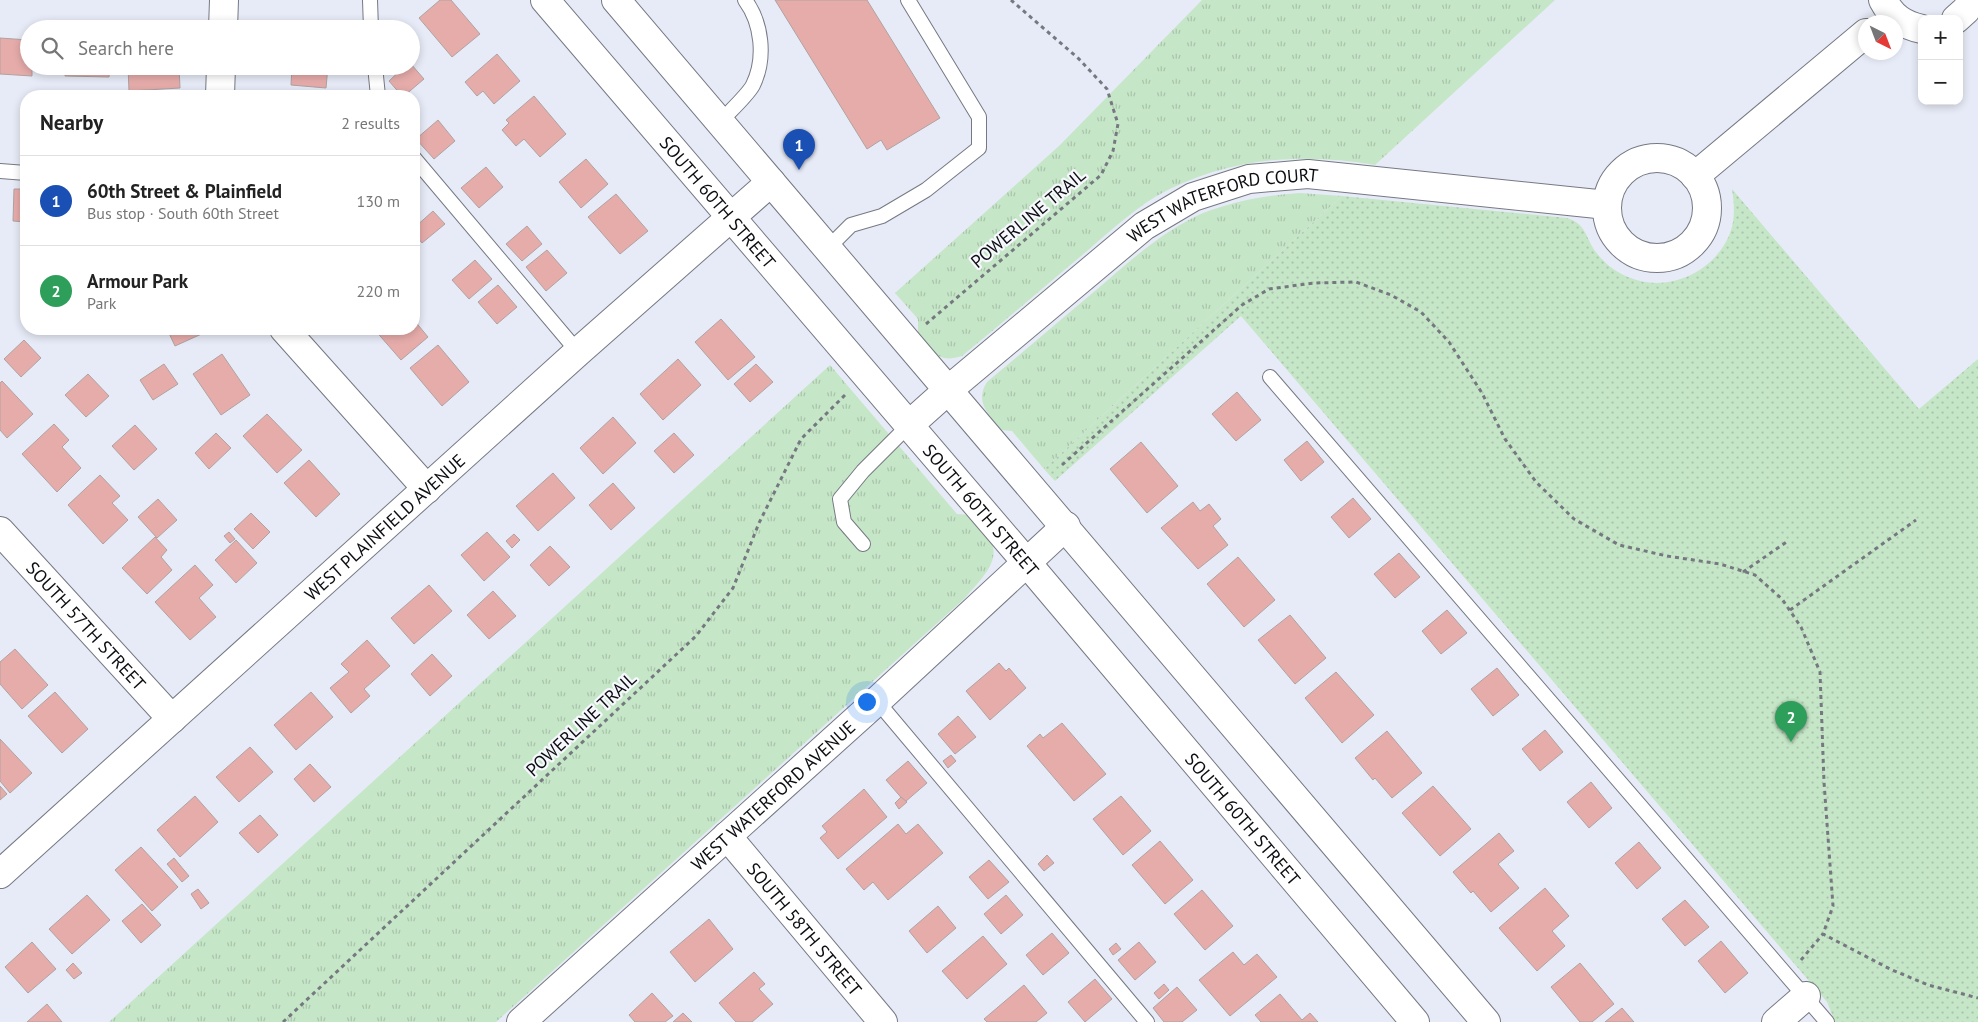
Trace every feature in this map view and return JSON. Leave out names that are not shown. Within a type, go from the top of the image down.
[{"type":"street","points":[[223,20],[224,0]]},
{"type":"street","name":"SOUTH 60TH STREET","points":[[545,0],[1027,562],[1415,1022]]},
{"type":"street","points":[[616,0],[947,391],[1066,526],[1486,1022]]},
{"type":"street","points":[[1960,15],[1972,0]]},
{"type":"street","points":[[1884,12],[1910,26],[1918,28]]},
{"type":"street","points":[[1695,176],[1858,41]]},
{"type":"street","points":[[220,90],[221,75]]},
{"type":"street","points":[[1654,157],[1673,160],[1688,168],[1702,184],[1707,199],[1705,222],[1697,239],[1672,256],[1651,258],[1629,250],[1620,242],[1609,222],[1607,205],[1611,186],[1620,173],[1637,162],[1654,157]]},
{"type":"street","name":"WEST WATERFORD COURT","points":[[909,425],[1144,226],[1193,197],[1249,179],[1308,174],[1607,205]]},
{"type":"street","name":"WEST PLAINFIELD AVENUE","points":[[0,874],[578,352],[730,216],[771,182]]},
{"type":"street","points":[[289,335],[427,490]]},
{"type":"street","name":"WEST WATERFORD AVENUE","points":[[521,1022],[877,701],[1066,526]]},
{"type":"street","name":"SOUTH 57TH STREET","points":[[0,531],[172,719]]},
{"type":"street","name":"SOUTH 58TH STREET","points":[[727,836],[883,1022]]},
{"type":"street","points":[[1776,1022],[1806,996]]},
{"type":"lane","points":[[370,0],[371,20]]},
{"type":"lane","points":[[720,122],[753,85],[761,58],[760,32],[750,7],[745,0]]},
{"type":"lane","points":[[827,249],[851,225],[882,216],[926,190],[980,148],[979,117],[908,0]]},
{"type":"lane","points":[[376,75],[377,90]]},
{"type":"lane","points":[[420,165],[578,352]]},
{"type":"lane","points":[[0,171],[20,173]]},
{"type":"lane","points":[[1270,377],[1827,1022]]},
{"type":"lane","points":[[863,544],[844,522],[840,499],[863,471],[909,425]]},
{"type":"lane","points":[[877,701],[1147,1022]]},
{"type":"path","name":"POWERLINE TRAIL","points":[[924,325],[1101,175],[1113,151],[1118,124],[1107,89],[1079,58],[1011,0]]},
{"type":"path","points":[[1062,465],[1242,305],[1269,289],[1314,283],[1356,282],[1391,295],[1421,312],[1444,336],[1482,393],[1505,439],[1536,482],[1574,519],[1619,544],[1668,556],[1720,564],[1755,576],[1782,598],[1801,628],[1820,672],[1824,782],[1833,906],[1823,934],[1807,954],[1786,973]]},
{"type":"path","name":"POWERLINE TRAIL","points":[[283,1022],[696,636],[733,588],[759,523],[801,439],[838,401]]},
{"type":"path","points":[[1790,610],[1916,520]]},
{"type":"path","points":[[1743,572],[1788,541]]},
{"type":"path","points":[[1823,934],[1890,969],[1928,985],[1978,998]]},
{"type":"green space","points":[[1202,0],[1555,0],[1375,165],[1318,159],[1290,159],[1235,166],[1181,184],[1145,203],[1126,217],[962,356],[954,358],[941,357],[932,351],[918,334],[918,319],[895,293],[1059,146]]},
{"type":"green space","points":[[1732,189],[1919,409],[1978,359],[1978,1022],[1835,1022],[1827,1002],[1241,316],[1055,481],[1044,469],[1342,196],[1567,218],[1582,227],[1595,251],[1614,269],[1623,275],[1644,282],[1660,283],[1691,275],[1705,266],[1726,242],[1734,217]]},
{"type":"green space","points":[[1300,193],[1342,196],[1044,469],[1012,431],[1002,430],[988,413],[982,396],[987,382],[1133,258],[1160,238],[1188,220],[1227,205],[1275,195]]},
{"type":"green space","points":[[830,365],[957,514],[970,515],[986,533],[993,548],[991,563],[982,578],[965,598],[496,1022],[109,1022]]},
{"type":"building","points":[[440,0],[451,0],[480,34],[452,57],[419,18]]},
{"type":"building","points":[[775,0],[867,0],[940,118],[887,150],[881,140],[867,149]]},
{"type":"building","points":[[0,38],[20,39],[20,75],[32,76],[0,74]]},
{"type":"building","points":[[497,54],[520,81],[494,104],[483,91],[477,96],[465,82]]},
{"type":"building","points":[[420,74],[424,79],[411,90],[397,90],[389,81],[395,75]]},
{"type":"building","points":[[65,75],[109,75],[109,77]]},
{"type":"building","points":[[128,75],[179,75],[180,88],[129,90]]},
{"type":"building","points":[[292,75],[327,75],[326,88],[291,85]]},
{"type":"building","points":[[534,96],[566,134],[540,157],[524,139],[516,146],[502,130],[509,123],[506,120]]},
{"type":"building","points":[[438,120],[455,141],[434,159],[420,143],[420,136]]},
{"type":"building","points":[[586,159],[608,184],[581,208],[559,182]]},
{"type":"building","points":[[486,167],[503,187],[479,208],[461,188]]},
{"type":"building","points":[[14,189],[20,189],[20,222],[13,221]]},
{"type":"building","points":[[616,194],[648,231],[620,254],[588,217]]},
{"type":"building","points":[[433,211],[445,224],[422,243],[420,240],[420,223]]},
{"type":"building","points":[[527,226],[542,244],[522,261],[506,244]]},
{"type":"building","points":[[547,250],[567,273],[546,291],[526,267]]},
{"type":"building","points":[[475,260],[492,279],[469,299],[452,280]]},
{"type":"building","points":[[498,285],[517,307],[497,324],[478,302]]},
{"type":"building","points":[[721,319],[755,357],[728,380],[695,342]]},
{"type":"building","points":[[420,327],[428,337],[401,360],[379,335],[420,335]]},
{"type":"building","points":[[170,335],[199,335],[175,346]]},
{"type":"building","points":[[24,340],[41,358],[21,377],[4,359]]},
{"type":"building","points":[[438,345],[469,382],[442,406],[410,368]]},
{"type":"building","points":[[222,354],[250,395],[221,415],[193,374]]},
{"type":"building","points":[[678,359],[701,385],[663,420],[640,394]]},
{"type":"building","points":[[164,364],[178,384],[153,400],[140,380]]},
{"type":"building","points":[[756,364],[773,382],[750,402],[734,384]]},
{"type":"building","points":[[88,374],[109,396],[86,417],[65,395]]},
{"type":"building","points":[[2,381],[33,414],[7,438],[0,430],[0,383]]},
{"type":"building","points":[[1237,392],[1261,420],[1236,441],[1212,414]]},
{"type":"building","points":[[267,414],[302,450],[277,473],[243,436]]},
{"type":"building","points":[[613,417],[636,443],[603,474],[580,448]]},
{"type":"building","points":[[54,424],[69,440],[62,447],[81,468],[57,492],[22,454]]},
{"type":"building","points":[[135,425],[157,449],[134,470],[112,446]]},
{"type":"building","points":[[216,433],[231,448],[209,469],[195,453]]},
{"type":"building","points":[[674,433],[694,455],[674,473],[654,451]]},
{"type":"building","points":[[1307,441],[1324,462],[1301,481],[1284,460]]},
{"type":"building","points":[[1141,442],[1178,486],[1147,513],[1110,469]]},
{"type":"building","points":[[309,460],[340,494],[316,517],[284,483]]},
{"type":"building","points":[[553,473],[575,498],[538,531],[516,506]]},
{"type":"building","points":[[100,475],[120,496],[112,503],[128,520],[103,544],[68,505]]},
{"type":"building","points":[[613,483],[635,508],[611,530],[589,505]]},
{"type":"building","points":[[1353,498],[1371,519],[1349,538],[1331,517]]},
{"type":"building","points":[[158,499],[177,520],[157,538],[138,517]]},
{"type":"building","points":[[1193,502],[1200,511],[1209,504],[1221,519],[1213,526],[1228,545],[1198,569],[1161,528]]},
{"type":"building","points":[[251,513],[270,532],[253,549],[234,529]]},
{"type":"building","points":[[229,532],[235,539],[230,543],[224,536]]},
{"type":"building","points":[[487,532],[510,557],[484,581],[461,555]]},
{"type":"building","points":[[514,534],[520,540],[512,548],[506,541]]},
{"type":"building","points":[[155,537],[167,550],[161,557],[172,570],[147,594],[122,568]]},
{"type":"building","points":[[236,540],[257,563],[236,583],[215,560]]},
{"type":"building","points":[[550,546],[570,567],[549,586],[530,565]]},
{"type":"building","points":[[1399,553],[1420,577],[1395,598],[1374,574]]},
{"type":"building","points":[[1238,557],[1275,600],[1244,627],[1207,584]]},
{"type":"building","points":[[195,565],[213,585],[199,598],[216,617],[190,640],[155,602]]},
{"type":"building","points":[[429,585],[452,611],[414,644],[391,618]]},
{"type":"building","points":[[493,591],[516,616],[489,639],[467,615]]},
{"type":"building","points":[[1447,610],[1467,633],[1441,654],[1422,631]]},
{"type":"building","points":[[1290,615],[1326,658],[1295,684],[1258,640]]},
{"type":"building","points":[[367,640],[390,666],[364,689],[370,696],[351,713],[330,688],[349,672],[341,664]]},
{"type":"building","points":[[15,649],[48,685],[22,709],[0,684],[0,662]]},
{"type":"building","points":[[432,654],[452,676],[430,696],[411,674]]},
{"type":"building","points":[[999,663],[1006,671],[1009,668],[1026,688],[990,720],[966,691]]},
{"type":"building","points":[[1497,668],[1519,695],[1493,716],[1471,689]]},
{"type":"building","points":[[1336,672],[1374,715],[1342,743],[1305,698]]},
{"type":"building","points":[[55,692],[88,729],[62,753],[28,716]]},
{"type":"building","points":[[311,692],[333,717],[296,750],[274,725]]},
{"type":"building","points":[[958,716],[976,737],[955,754],[938,734]]},
{"type":"building","points":[[1062,723],[1106,774],[1074,801],[1027,746],[1040,734],[1043,738]]},
{"type":"building","points":[[1545,730],[1563,752],[1540,771],[1522,749]]},
{"type":"building","points":[[1387,731],[1422,773],[1392,798],[1375,778],[1373,780],[1355,758]]},
{"type":"building","points":[[0,739],[32,773],[10,793],[0,781]]},
{"type":"building","points":[[250,747],[273,772],[239,802],[216,777]]},
{"type":"building","points":[[951,755],[956,761],[948,768],[943,761]]},
{"type":"building","points":[[908,761],[927,783],[905,802],[886,780]]},
{"type":"building","points":[[310,764],[331,787],[314,802],[294,779]]},
{"type":"building","points":[[1591,782],[1612,808],[1589,828],[1567,802]]},
{"type":"building","points":[[0,786],[7,794],[0,800]]},
{"type":"building","points":[[1433,786],[1471,829],[1440,856],[1402,813]]},
{"type":"building","points":[[864,789],[887,817],[838,859],[820,838],[827,832],[822,826]]},
{"type":"building","points":[[195,796],[218,822],[180,857],[157,830]]},
{"type":"building","points":[[1121,796],[1151,831],[1123,855],[1093,819]]},
{"type":"building","points":[[901,797],[907,802],[899,809],[895,803]]},
{"type":"building","points":[[260,815],[278,835],[258,853],[239,833]]},
{"type":"building","points":[[898,824],[906,834],[918,824],[943,853],[888,900],[873,882],[864,890],[846,869]]},
{"type":"building","points":[[1499,833],[1514,851],[1498,864],[1519,888],[1491,912],[1453,872]]},
{"type":"building","points":[[1160,841],[1193,880],[1165,904],[1132,865]]},
{"type":"building","points":[[1639,842],[1661,868],[1637,889],[1615,863]]},
{"type":"building","points":[[141,847],[178,887],[152,911],[115,870]]},
{"type":"building","points":[[1047,855],[1054,863],[1044,871],[1038,864]]},
{"type":"building","points":[[174,858],[189,876],[182,882],[167,864]]},
{"type":"building","points":[[989,860],[1009,882],[988,899],[969,877]]},
{"type":"building","points":[[1545,888],[1569,916],[1552,931],[1565,946],[1537,971],[1499,928]]},
{"type":"building","points":[[198,889],[209,903],[201,909],[191,894]]},
{"type":"building","points":[[1202,890],[1233,926],[1205,950],[1174,914]]},
{"type":"building","points":[[87,895],[110,920],[72,954],[49,929]]},
{"type":"building","points":[[1006,895],[1023,915],[1001,934],[984,914]]},
{"type":"building","points":[[1685,900],[1709,927],[1685,946],[1662,919]]},
{"type":"building","points":[[142,904],[161,925],[141,943],[122,921]]},
{"type":"building","points":[[938,906],[956,928],[927,953],[909,931]]},
{"type":"building","points":[[709,919],[733,949],[695,982],[670,952]]},
{"type":"building","points":[[1052,933],[1069,953],[1043,975],[1026,955]]},
{"type":"building","points":[[983,936],[1007,964],[967,999],[942,971]]},
{"type":"building","points":[[1721,941],[1748,973],[1725,993],[1698,961]]},
{"type":"building","points":[[32,942],[56,969],[28,993],[5,967]]},
{"type":"building","points":[[1139,942],[1156,962],[1135,980],[1118,960]]},
{"type":"building","points":[[1116,943],[1121,949],[1113,955],[1109,949]]},
{"type":"building","points":[[1233,952],[1244,965],[1257,954],[1277,977],[1230,1016],[1199,980]]},
{"type":"building","points":[[73,963],[82,973],[74,979],[66,970]]},
{"type":"building","points":[[1580,963],[1614,1004],[1592,1022],[1580,1022],[1551,987]]},
{"type":"building","points":[[754,972],[765,984],[759,989],[773,1004],[752,1022],[736,1022],[719,1003]]},
{"type":"building","points":[[1095,979],[1112,999],[1085,1022],[1068,1002]]},
{"type":"building","points":[[1164,984],[1169,990],[1159,999],[1154,993]]},
{"type":"building","points":[[1024,985],[1047,1013],[1036,1022],[987,1022],[984,1019]]},
{"type":"building","points":[[1177,987],[1197,1010],[1182,1022],[1164,1022],[1153,1008]]},
{"type":"building","points":[[652,993],[673,1016],[665,1022],[635,1022],[629,1015]]},
{"type":"building","points":[[1280,994],[1302,1020],[1310,1013],[1318,1022],[1261,1022],[1255,1015]]},
{"type":"building","points":[[47,1004],[62,1022],[27,1022]]},
{"type":"building","points":[[1622,1008],[1634,1022],[1605,1022]]},
{"type":"building","points":[[683,1013],[692,1022],[673,1022]]},
{"type":"place","name":"60th Street & Plainfield","points":[[799,170]]},
{"type":"place","name":"Armour Park","points":[[1791,742]]}]
